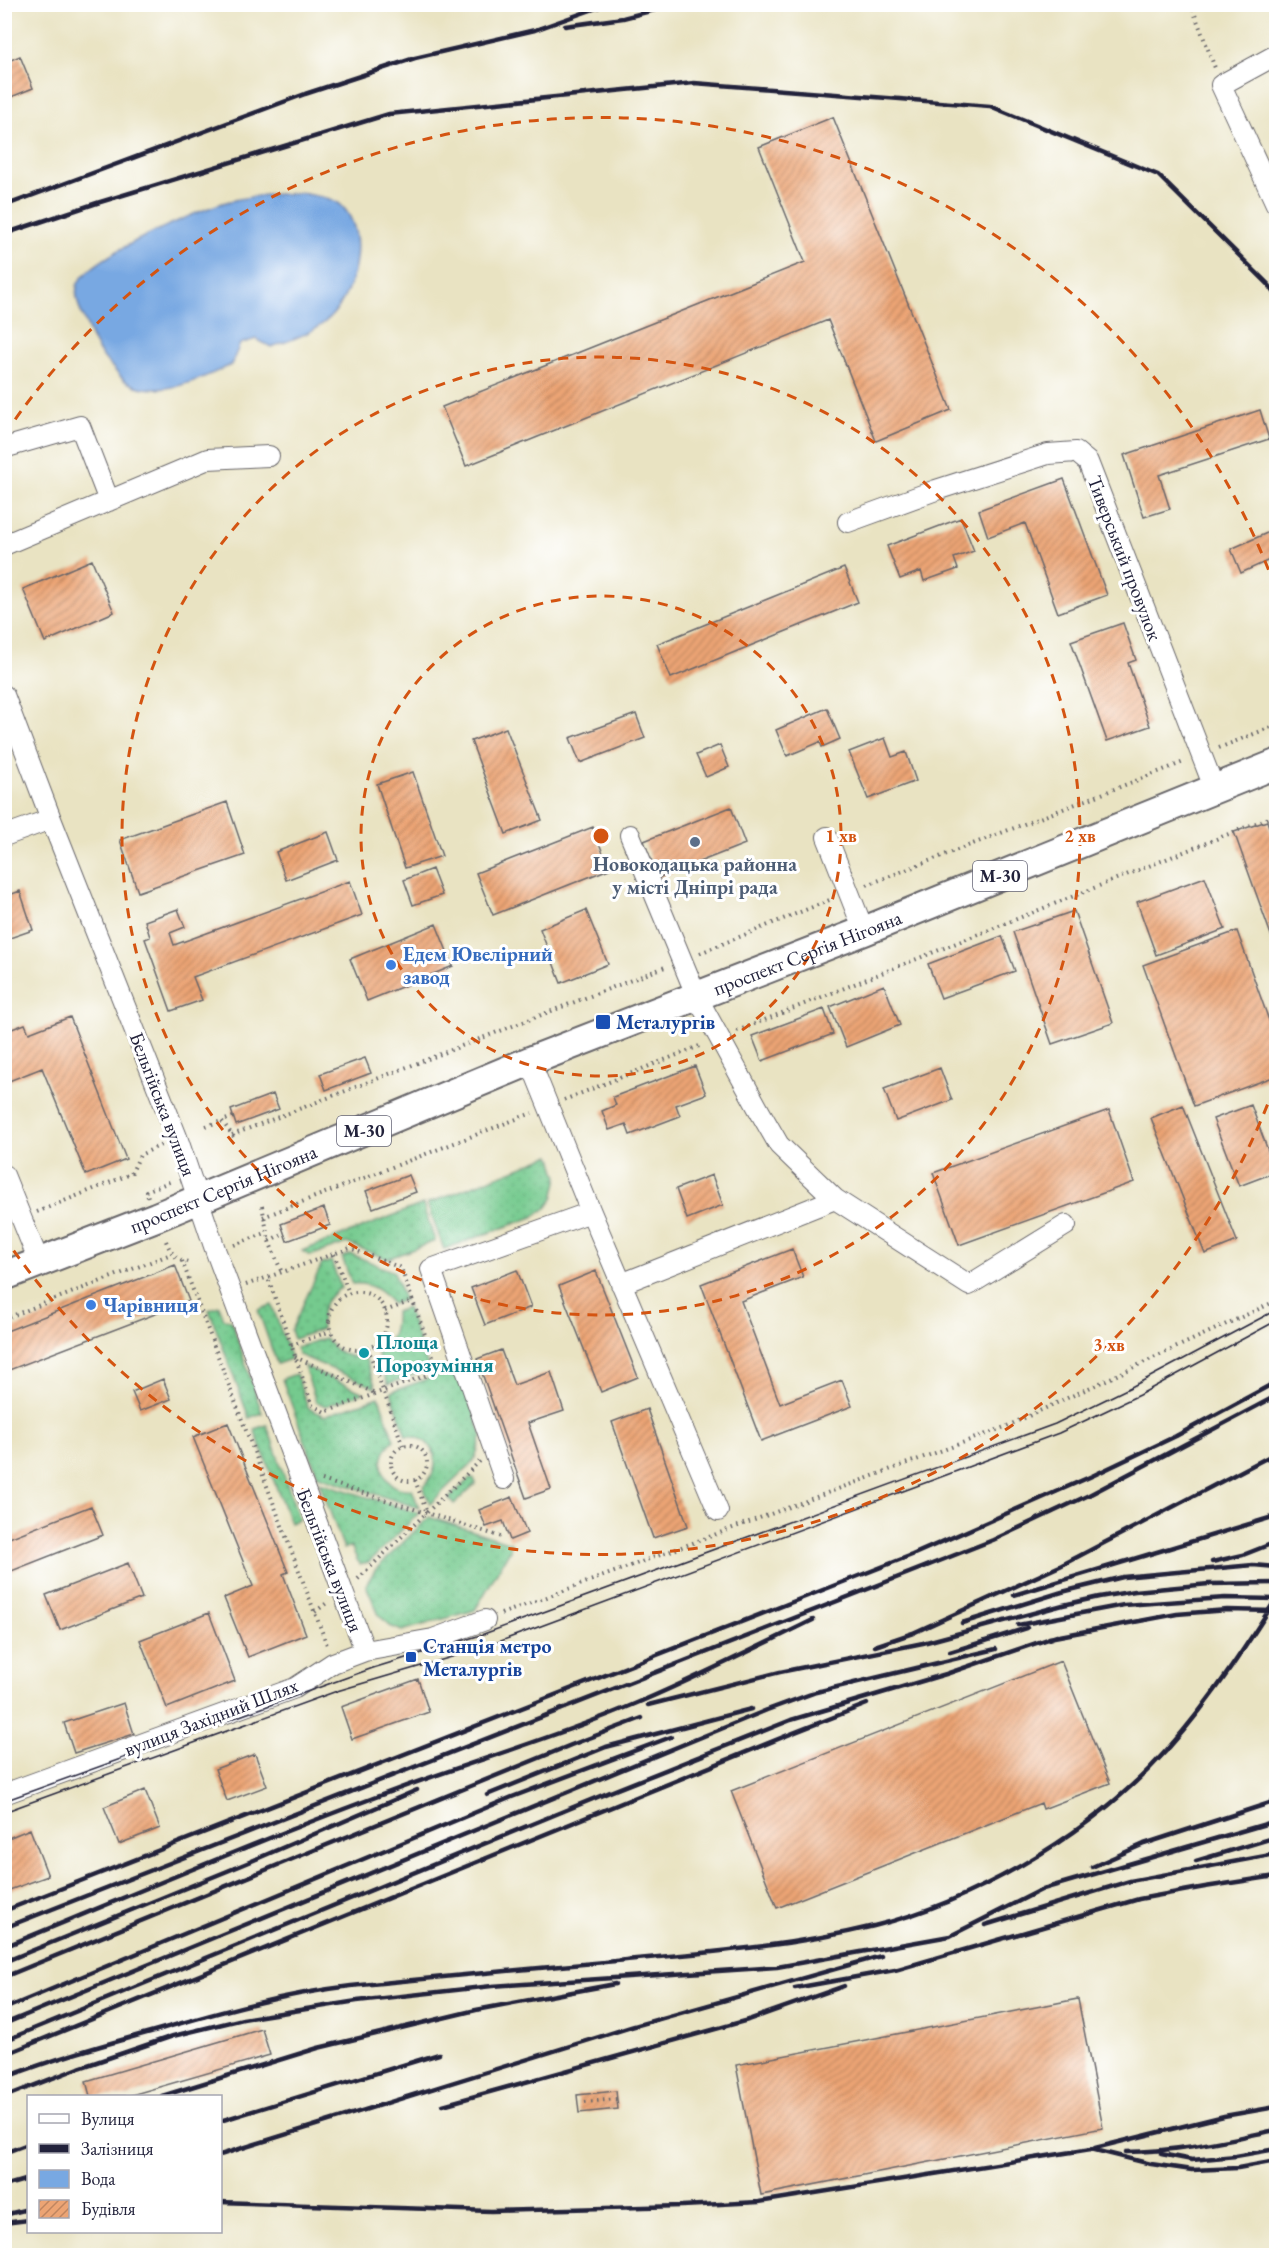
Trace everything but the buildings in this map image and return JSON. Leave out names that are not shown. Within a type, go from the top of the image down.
[{"type":"highway","name":"проспект Сергія Нігояна","points":[[4,1276],[530,1061],[864,932],[1276,765]]},
{"type":"street","points":[[1276,55],[1221,85],[1276,204]]},
{"type":"street","points":[[4,448],[80,426],[109,501]]},
{"type":"street","name":"Тиверський провулок","points":[[848,522],[936,490],[1047,454],[1076,452],[1088,462],[1215,790]]},
{"type":"street","points":[[4,545],[208,459],[269,456]]},
{"type":"street","name":"Бельгійська вулиця","points":[[4,695],[177,1137],[216,1252],[365,1651]]},
{"type":"street","points":[[4,836],[51,819]]},
{"type":"street","points":[[630,835],[697,997],[779,1145],[835,1198],[969,1285],[1065,1225]]},
{"type":"street","points":[[827,837],[864,932]]},
{"type":"street","points":[[530,1061],[621,1284],[718,1511]]},
{"type":"street","points":[[4,1175],[39,1262]]},
{"type":"street","points":[[621,1284],[835,1198]]},
{"type":"street","points":[[504,1479],[431,1269],[591,1212]]},
{"type":"street","name":"вулиця Західний Шлях","points":[[4,1794],[295,1688],[333,1663],[365,1651],[433,1639],[485,1620]]},
{"type":"path","points":[[1191,4],[1221,85]]},
{"type":"path","points":[[232,1135],[1276,725]]},
{"type":"path","points":[[263,1217],[549,1106],[1276,815]]},
{"type":"path","points":[[206,1126],[233,1117]]},
{"type":"path","points":[[222,1121],[236,1140]]},
{"type":"path","points":[[21,1218],[131,1174],[140,1155],[164,1144],[166,1150]]},
{"type":"path","points":[[148,1197],[146,1191],[178,1179]]},
{"type":"path","points":[[262,1206],[266,1233],[282,1273]]},
{"type":"path","points":[[231,1247],[266,1233]]},
{"type":"path","points":[[269,1241],[284,1233]]},
{"type":"path","points":[[166,1241],[171,1254],[182,1261],[189,1262]]},
{"type":"path","points":[[231,1290],[350,1248],[401,1268],[438,1371],[325,1412],[312,1405],[268,1278]]},
{"type":"path","points":[[4,1319],[171,1254]]},
{"type":"path","points":[[334,1254],[349,1293]]},
{"type":"path","points":[[182,1261],[333,1663]]},
{"type":"path","points":[[349,1293],[368,1294],[376,1298],[385,1311],[387,1323],[385,1332],[380,1340],[369,1348],[355,1350],[345,1347],[337,1342],[331,1331],[330,1315],[333,1305],[349,1293]]},
{"type":"path","points":[[385,1311],[412,1301]]},
{"type":"path","points":[[485,1620],[1005,1427],[1276,1301]]},
{"type":"path","points":[[291,1345],[331,1331]]},
{"type":"path","points":[[369,1348],[403,1446]]},
{"type":"path","points":[[294,1357],[376,1393]]},
{"type":"path","points":[[403,1446],[415,1446],[421,1449],[427,1460],[424,1472],[415,1480],[404,1480],[392,1469],[394,1453],[403,1446]]},
{"type":"path","points":[[315,1612],[361,1576],[494,1448]]},
{"type":"path","points":[[297,1472],[502,1537]]},
{"type":"path","points":[[415,1480],[427,1513]]},
{"type":"path","points":[[585,2102],[617,2099]]},
{"type":"green space","points":[[551,1155],[558,1177],[553,1199],[546,1208],[533,1217],[444,1249],[427,1204]]},
{"type":"green space","points":[[423,1204],[435,1241],[387,1259],[347,1243],[310,1256],[302,1251]]},
{"type":"green space","points":[[351,1254],[394,1272],[404,1300],[392,1304],[375,1288],[364,1284],[352,1284],[342,1257]]},
{"type":"green space","points":[[331,1261],[341,1288],[327,1300],[324,1306],[321,1317],[322,1329],[294,1339],[291,1330],[322,1264]]},
{"type":"green space","points":[[272,1305],[291,1359],[277,1364],[258,1310]]},
{"type":"green space","points":[[219,1306],[224,1319],[231,1320],[262,1413],[249,1418],[209,1310]]},
{"type":"green space","points":[[407,1308],[429,1369],[388,1384],[377,1353],[390,1341],[395,1324],[395,1312]]},
{"type":"green space","points":[[325,1338],[342,1354],[365,1357],[376,1388],[299,1355],[296,1348]]},
{"type":"green space","points":[[304,1366],[364,1393],[326,1406],[316,1402]]},
{"type":"green space","points":[[458,1368],[482,1436],[474,1461],[430,1504],[423,1486],[434,1470],[434,1454],[424,1441],[406,1436],[391,1392]]},
{"type":"green space","points":[[296,1374],[308,1408],[324,1416],[379,1397],[394,1440],[383,1456],[384,1473],[393,1485],[402,1489],[412,1489],[419,1508],[318,1476],[282,1379]]},
{"type":"green space","points":[[267,1425],[299,1519],[290,1523],[254,1429]]},
{"type":"green space","points":[[469,1479],[474,1479],[476,1483],[454,1504],[449,1498]]},
{"type":"green space","points":[[319,1482],[419,1513],[369,1562],[359,1564],[351,1546],[344,1549]]},
{"type":"green space","points":[[429,1517],[511,1543],[510,1550],[475,1610],[402,1631],[390,1626],[379,1615],[366,1585],[375,1570]]},
{"type":"water","points":[[302,193],[337,202],[350,217],[355,232],[357,248],[351,282],[335,312],[319,326],[292,340],[271,347],[256,339],[240,344],[231,365],[180,386],[153,389],[139,387],[121,378],[96,347],[80,309],[76,292],[84,276],[99,263],[144,237],[216,206],[248,197]]},
{"type":"tram line","points":[[4,1801],[373,1668],[481,1635],[1055,1424],[1133,1386],[1276,1310]]},
{"type":"tram line","points":[[4,1812],[337,1691],[482,1648],[1059,1433],[1139,1395],[1276,1321]]},
{"type":"railway","points":[[4,206],[305,94],[415,58],[535,30],[608,4]]},
{"type":"railway","points":[[565,26],[623,18],[678,4]]},
{"type":"railway","points":[[4,234],[97,203],[389,114],[694,83],[990,106],[1158,175],[1269,285],[1276,295]]},
{"type":"railway","points":[[4,1911],[912,1555],[1092,1476],[1176,1436],[1276,1382]]},
{"type":"railway","points":[[4,1928],[993,1540],[1089,1495],[1276,1396]]},
{"type":"railway","points":[[875,1646],[913,1633],[1060,1566],[1276,1453]]},
{"type":"railway","points":[[1014,1595],[1276,1516]]},
{"type":"railway","points":[[1212,1562],[1243,1555],[1276,1542]]},
{"type":"railway","points":[[962,1623],[1062,1592],[1123,1577],[1253,1565],[1276,1567]]},
{"type":"railway","points":[[648,1705],[780,1672],[923,1643],[1099,1597],[1209,1584],[1276,1583]]},
{"type":"railway","points":[[1018,1625],[1124,1605],[1225,1598],[1276,1599]]},
{"type":"railway","points":[[4,2078],[60,2058],[116,2042],[227,2011],[301,1994],[351,1986],[778,1944],[842,1933],[911,1915],[948,1901],[1022,1865],[1057,1844],[1121,1795],[1167,1750],[1201,1709],[1276,1599]]},
{"type":"railway","points":[[1049,1638],[1177,1614],[1227,1610],[1275,1611]]},
{"type":"railway","points":[[4,1947],[346,1808],[625,1708],[696,1677],[813,1620]]},
{"type":"railway","points":[[950,1652],[1027,1628]]},
{"type":"railway","points":[[4,2041],[791,1720],[946,1674],[1057,1636]]},
{"type":"railway","points":[[812,1693],[996,1649]]},
{"type":"railway","points":[[4,2024],[767,1710],[819,1691]]},
{"type":"railway","points":[[4,2055],[867,1704]]},
{"type":"railway","points":[[487,1795],[606,1747],[751,1709]]},
{"type":"railway","points":[[4,1977],[642,1718]]},
{"type":"railway","points":[[4,2009],[512,1797],[671,1737]]},
{"type":"railway","points":[[4,1962],[247,1863],[417,1790]]},
{"type":"railway","points":[[1092,1867],[1144,1844],[1276,1801]]},
{"type":"railway","points":[[4,2097],[79,2068],[173,2036],[243,2019],[357,2001],[492,1986],[777,1967],[950,1936],[1043,1889],[1276,1821]]},
{"type":"railway","points":[[1196,1861],[1276,1837]]},
{"type":"railway","points":[[985,1925],[1130,1881],[1276,1854]]},
{"type":"railway","points":[[795,1988],[895,1970],[1139,1899],[1276,1876]]},
{"type":"railway","points":[[222,2154],[631,2027],[881,1956]]},
{"type":"railway","points":[[165,2095],[318,2048],[476,2010],[615,1984]]},
{"type":"railway","points":[[443,2105],[748,2020],[844,1986]]},
{"type":"railway","points":[[222,2120],[439,2054]]},
{"type":"railway","points":[[1095,2148],[1224,2116],[1276,2107]]},
{"type":"railway","points":[[1126,2152],[1183,2148],[1276,2130]]},
{"type":"railway","points":[[4,2153],[27,2144]]},
{"type":"railway","points":[[222,2202],[491,2211],[682,2206],[759,2202],[1091,2149],[1151,2164],[1192,2170],[1238,2168],[1276,2161]]},
{"type":"railway","points":[[1161,2154],[1192,2160],[1276,2149]]},
{"type":"railway","points":[[4,2186],[27,2179]]},
{"type":"railway","points":[[4,2215],[27,2209]]},
{"type":"railway","points":[[4,2223],[27,2220]]},
{"type":"place","name":"Новокодацька районна у місті Дніпрі рада","points":[[695,842]]},
{"type":"place","name":"Едем Ювелірний завод","points":[[391,965]]},
{"type":"place","name":"Металургів","points":[[603,1022]]},
{"type":"place","name":"Чарівниця","points":[[91,1305]]},
{"type":"place","name":"Площа Порозуміння","points":[[364,1353]]},
{"type":"place","name":"Станція метро Металургів","points":[[411,1657]]}]
